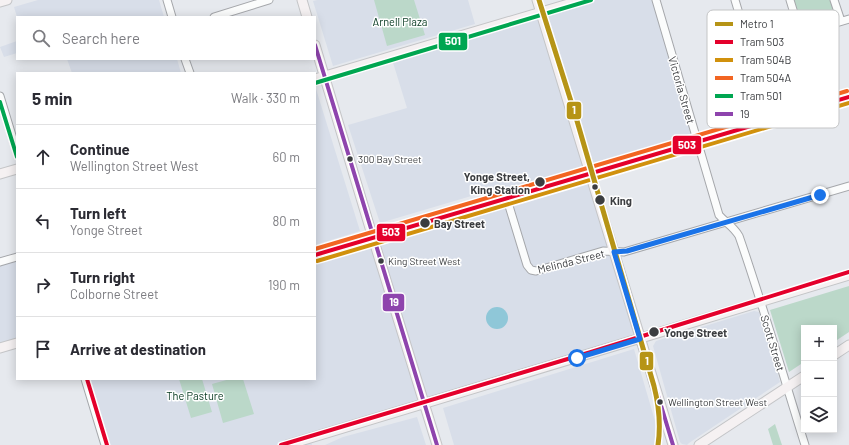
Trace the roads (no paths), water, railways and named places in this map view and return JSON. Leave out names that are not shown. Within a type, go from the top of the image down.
[{"type":"main road","points":[[0,2],[7,0]]},
{"type":"main road","points":[[302,0],[307,16]]},
{"type":"main road","points":[[537,0],[673,445]]},
{"type":"main road","points":[[316,79],[582,0]]},
{"type":"main road","points":[[316,48],[437,445]]},
{"type":"main road","points":[[839,98],[849,95]]},
{"type":"main road","points":[[316,254],[737,128]]},
{"type":"main road","points":[[0,174],[16,169]]},
{"type":"main road","points":[[287,445],[849,275]]},
{"type":"main road","points":[[0,348],[16,343]]},
{"type":"main road","points":[[837,353],[849,345]]},
{"type":"main road","points":[[699,445],[801,378]]},
{"type":"street","points":[[167,0],[172,16]]},
{"type":"street","points":[[217,16],[269,0]]},
{"type":"street","name":"Victoria Street","points":[[656,0],[719,215],[727,222]]},
{"type":"street","points":[[735,0],[738,10]]},
{"type":"street","points":[[790,0],[793,10]]},
{"type":"street","points":[[834,0],[837,10]]},
{"type":"street","points":[[839,18],[840,22],[849,19]]},
{"type":"street","points":[[185,60],[190,72]]},
{"type":"street","points":[[0,96],[16,149]]},
{"type":"street","name":"Melinda Street","points":[[506,196],[527,265],[531,270],[538,270],[603,251],[627,251],[849,186]]},
{"type":"street","name":"Scott Street","points":[[727,222],[734,228],[739,236],[761,302],[804,445]]},
{"type":"street","points":[[0,262],[16,257]]},
{"type":"street","points":[[85,380],[105,445]]},
{"type":"water","points":[[497,307],[505,310],[508,318],[505,326],[497,329],[489,326],[486,318],[489,310]]},
{"type":"metro line","name":"1","points":[[539,0],[575,114],[654,386],[659,416],[658,445]]},
{"type":"tram line","name":"501","points":[[316,83],[591,0]]},
{"type":"tram line","name":"504A","points":[[839,93],[847,91]]},
{"type":"tram line","name":"503","points":[[839,100],[849,97]]},
{"type":"tram line","name":"501","points":[[0,102],[16,154]]},
{"type":"tram line","name":"504B","points":[[839,106],[849,103]]},
{"type":"tram line","name":"504A","points":[[316,249],[722,128]]},
{"type":"tram line","name":"503","points":[[316,255],[744,128]]},
{"type":"tram line","name":"504B","points":[[317,261],[765,128]]},
{"type":"tram line","name":"503","points":[[281,445],[591,352],[849,272]]},
{"type":"tram line","name":"503","points":[[87,380],[107,445]]},
{"type":"place","name":"300 Bay Street","points":[[350,159]]},
{"type":"place","name":"Yonge Street, King Station","points":[[540,182]]},
{"type":"place","name":"King","points":[[600,200]]},
{"type":"place","name":"Bay Street","points":[[425,223]]},
{"type":"place","name":"King Street West","points":[[381,261]]},
{"type":"place","name":"Yonge Street","points":[[654,332]]},
{"type":"place","name":"Wellington Street West","points":[[660,402]]},
{"type":"park label","name":"Arnell Plaza","points":[[400,21]]},
{"type":"park label","name":"The Pasture","points":[[195,395]]}]
